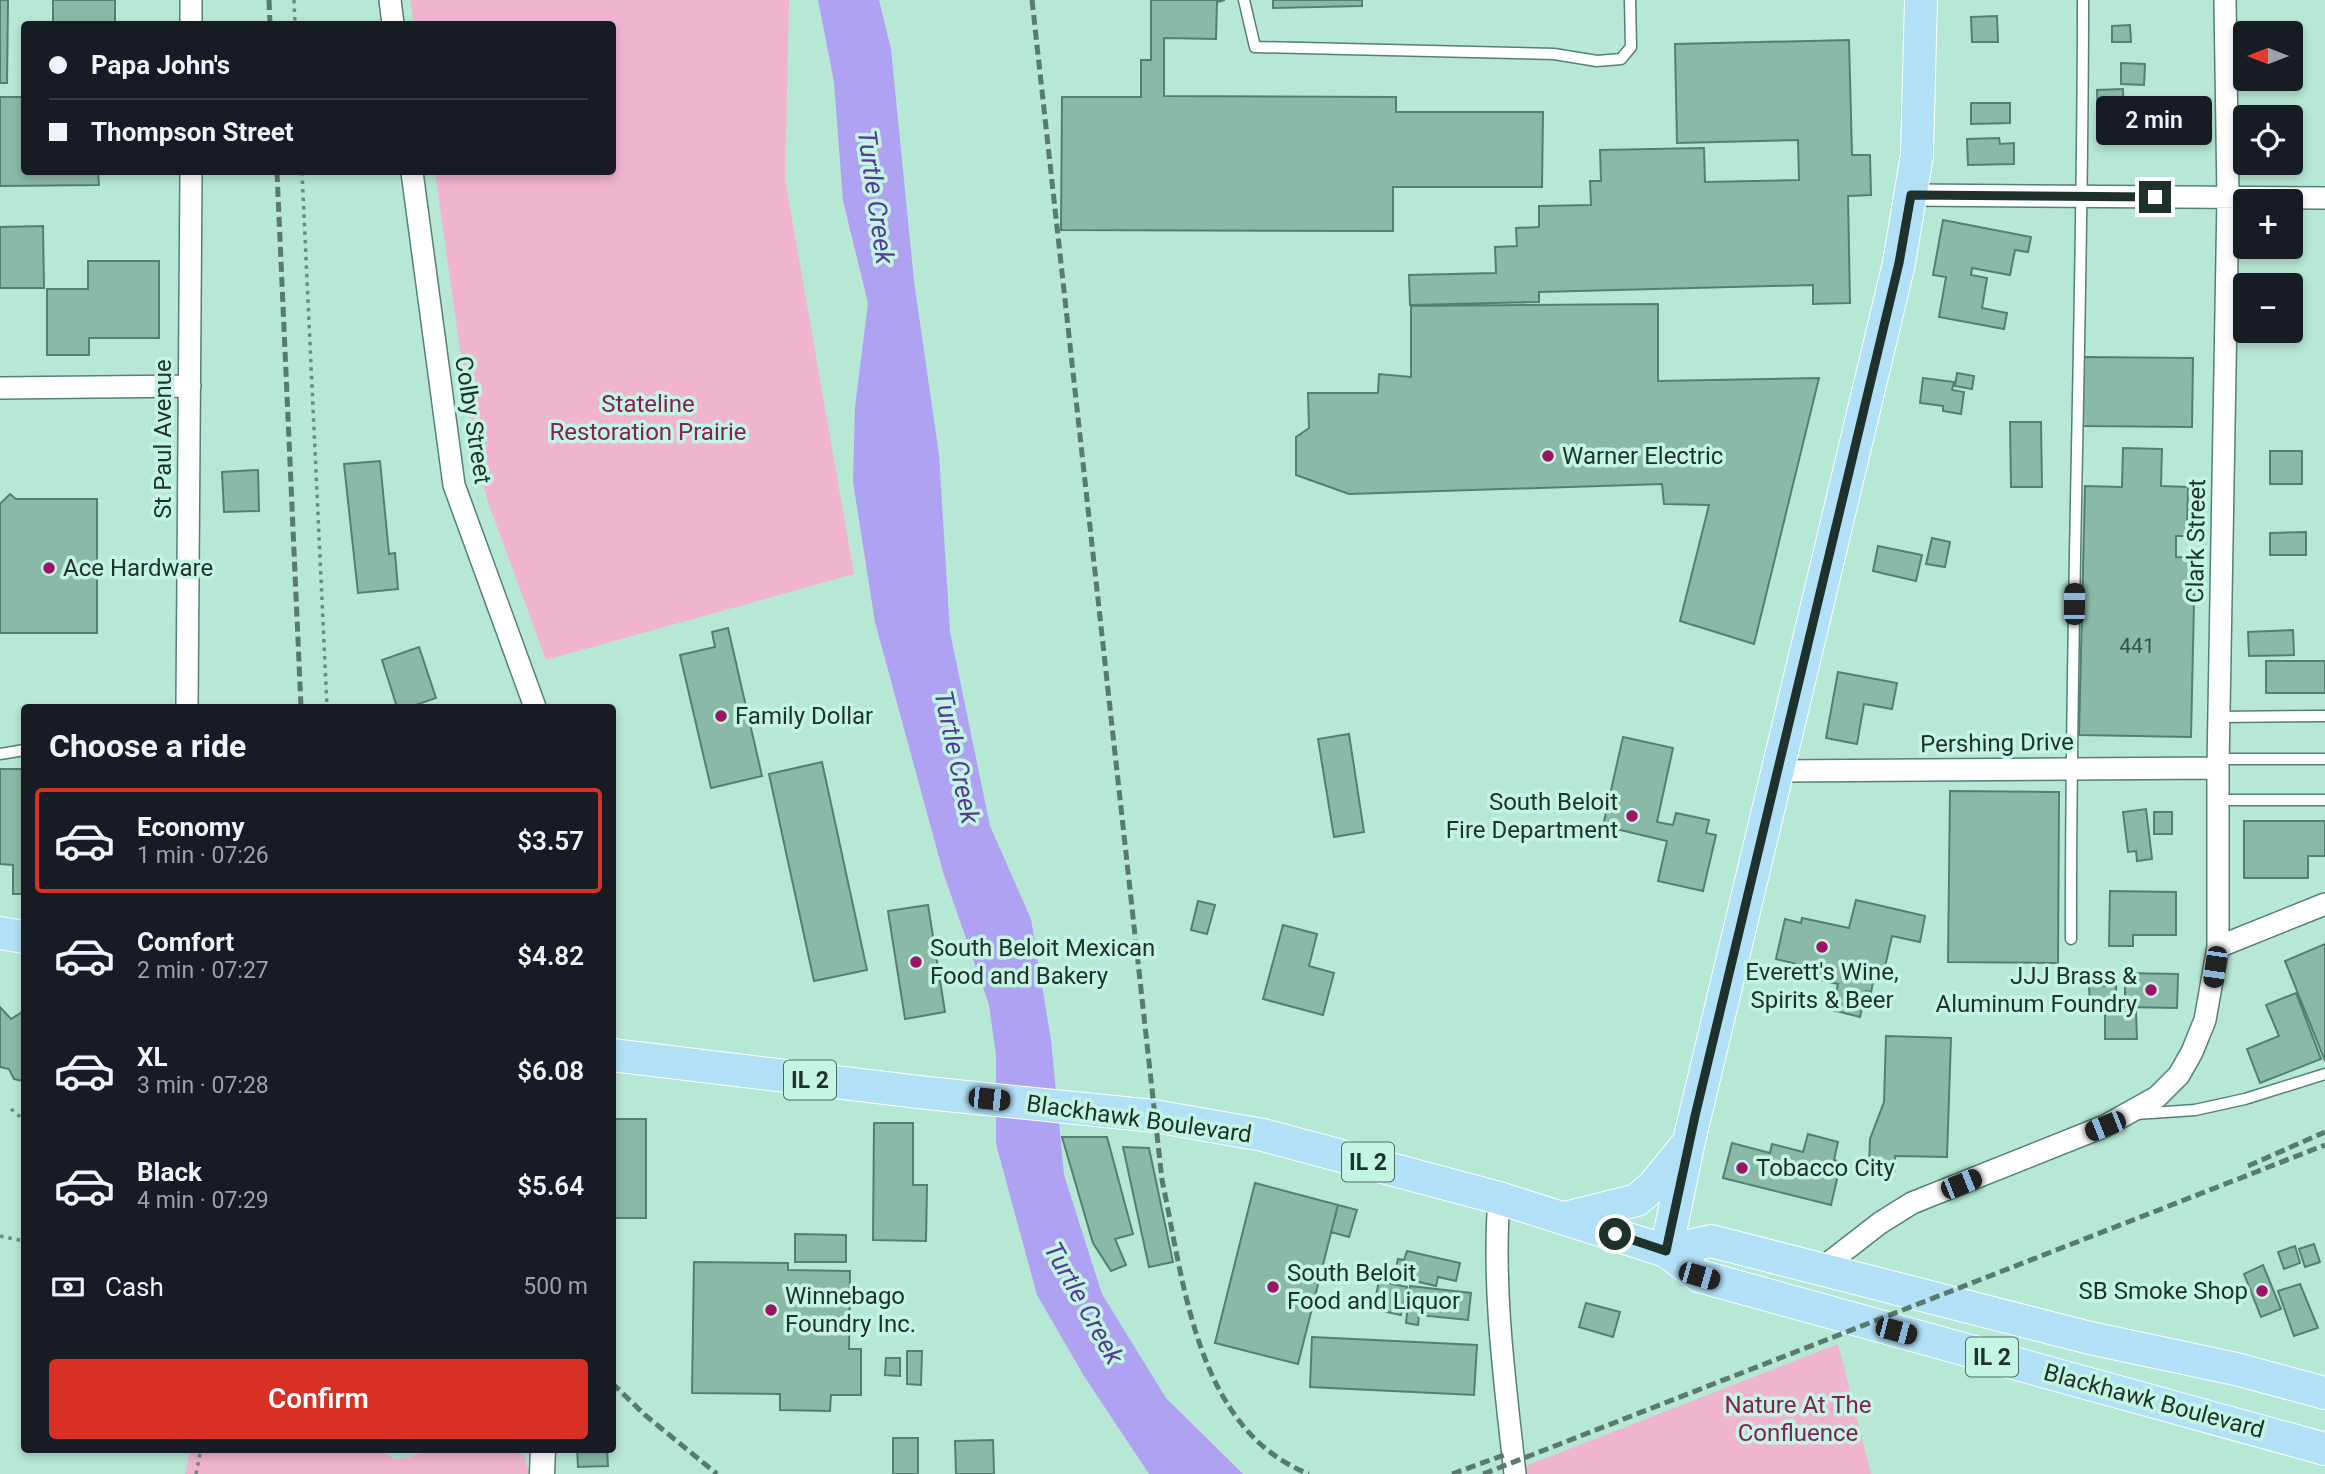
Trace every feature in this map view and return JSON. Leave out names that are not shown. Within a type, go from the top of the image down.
[{"type":"main road","points":[[1666,1251],[1689,1141],[1899,263],[1911,195],[1920,112],[1921,0]]},
{"type":"main road","points":[[0,933],[21,936]]},
{"type":"main road","name":"Blackhawk Boulevard","points":[[616,1056],[681,1065],[1154,1116],[1263,1135],[1564,1218],[1666,1251],[1699,1276],[2325,1449]]},
{"type":"main road","points":[[1564,1218],[1637,1200],[1653,1186],[1689,1141]]},
{"type":"main road","name":"Blackhawk Boulevard","points":[[1666,1251],[1712,1241],[2090,1338],[2236,1369],[2325,1393]]},
{"type":"street","points":[[191,0],[191,21]]},
{"type":"street","points":[[390,0],[393,21]]},
{"type":"street","name":"Clark Street","points":[[1822,1268],[1880,1223],[1912,1203],[2130,1114],[2157,1097],[2179,1075],[2205,1020],[2218,947],[2218,764],[2228,198],[2225,0]]},
{"type":"street","name":"St Paul Avenue","points":[[187,704],[191,175]]},
{"type":"street","name":"Colby Street","points":[[412,175],[454,485],[533,704]]},
{"type":"street","points":[[1911,195],[2325,198]]},
{"type":"street","points":[[0,388],[190,386]]},
{"type":"street","name":"Pershing Drive","points":[[1777,771],[2218,764]]},
{"type":"street","points":[[2218,947],[2325,904]]},
{"type":"street","points":[[1499,1198],[1496,1238],[1507,1417],[1515,1474]]},
{"type":"street","points":[[542,1453],[542,1474]]},
{"type":"lane","points":[[1244,0],[1255,47],[1554,54],[1597,61],[1621,59],[1631,47],[1630,0]]},
{"type":"lane","points":[[2071,939],[2071,768],[2082,196],[2082,0]]},
{"type":"lane","points":[[2219,717],[2325,716]]},
{"type":"lane","points":[[0,754],[21,750]]},
{"type":"lane","points":[[2218,764],[2325,759]]},
{"type":"lane","points":[[2218,800],[2325,800]]},
{"type":"lane","points":[[2130,1114],[2195,1110],[2245,1099],[2325,1074]]},
{"type":"path","points":[[294,0],[295,21]]},
{"type":"path","points":[[302,175],[327,704]]},
{"type":"path","points":[[11,1109],[21,1117]]},
{"type":"path","points":[[0,1236],[21,1240]]},
{"type":"path","points":[[196,1474],[200,1453]]},
{"type":"green space","name":"Stateline Restoration Prairie","points":[[410,0],[789,0],[785,179],[854,574],[546,660],[488,502],[475,457],[435,175],[616,175],[616,21],[414,21]]},
{"type":"green space","name":"Nature At The Confluence","points":[[1838,1344],[1871,1474],[1505,1474]]},
{"type":"green space","points":[[189,1453],[384,1453],[395,1459],[420,1453],[519,1453],[524,1456],[530,1474],[185,1474]]},
{"type":"water","name":"Turtle Creek","points":[[818,0],[879,0],[891,49],[914,281],[939,455],[950,632],[990,826],[1031,919],[1051,1040],[1064,1175],[1102,1294],[1166,1398],[1243,1474],[1149,1474],[1084,1376],[1037,1295],[996,1144],[996,1055],[989,1005],[943,872],[875,622],[853,482],[855,407],[868,303],[843,201],[834,82]]},
{"type":"building","points":[[0,0],[8,0],[7,83],[0,83]]},
{"type":"building","points":[[53,0],[115,0],[115,21],[53,21]]},
{"type":"building","points":[[1151,0],[1225,0],[1217,2],[1216,39],[1164,38],[1164,96],[1396,97],[1396,112],[1543,112],[1542,187],[1393,187],[1393,231],[1061,230],[1062,97],[1141,97],[1141,60],[1151,60]]},
{"type":"building","points":[[1273,0],[1362,0],[1362,6],[1273,8]]},
{"type":"building","points":[[1997,16],[1998,42],[1972,42],[1971,17]]},
{"type":"building","points":[[2130,25],[2131,42],[2112,42],[2112,26]]},
{"type":"building","points":[[1849,40],[1852,155],[1870,155],[1871,195],[1848,196],[1850,303],[1813,304],[1813,285],[1539,292],[1539,302],[1410,305],[1409,275],[1496,273],[1495,247],[1517,246],[1516,228],[1539,227],[1539,206],[1591,205],[1590,181],[1601,181],[1600,150],[1704,148],[1705,182],[1799,180],[1798,140],[1677,143],[1675,44]]},
{"type":"building","points":[[2121,63],[2145,64],[2144,85],[2121,84]]},
{"type":"building","points":[[2123,89],[2124,126],[2098,126],[2097,90]]},
{"type":"building","points":[[0,97],[21,97],[21,175],[98,175],[99,185],[0,186]]},
{"type":"building","points":[[1971,103],[2010,103],[2010,123],[1971,124]]},
{"type":"building","points":[[1999,138],[2000,144],[2014,143],[2014,164],[1968,165],[1967,139]]},
{"type":"building","points":[[1943,220],[2031,237],[2028,252],[2015,250],[2010,275],[1972,268],[1971,275],[1987,278],[1982,308],[2007,313],[2004,329],[1939,317],[1946,277],[1933,275]]},
{"type":"building","points":[[43,226],[44,288],[0,288],[0,227]]},
{"type":"building","points":[[88,261],[159,261],[159,338],[89,338],[89,355],[47,355],[47,289],[88,289]]},
{"type":"building","name":"Warner Electric","points":[[1658,304],[1658,381],[1819,378],[1754,644],[1680,621],[1709,505],[1664,504],[1662,484],[1349,494],[1296,475],[1296,437],[1309,428],[1308,393],[1378,393],[1379,374],[1411,377],[1411,306]]},
{"type":"building","points":[[2083,357],[2193,358],[2192,427],[2083,426]]},
{"type":"building","points":[[1957,373],[1974,376],[1972,389],[1955,386]]},
{"type":"building","points":[[1923,378],[1954,382],[1952,390],[1964,392],[1961,414],[1943,411],[1943,406],[1920,403]]},
{"type":"building","points":[[2010,422],[2041,422],[2042,487],[2011,487]]},
{"type":"building","points":[[2123,448],[2162,449],[2161,486],[2188,487],[2187,536],[2176,536],[2176,557],[2195,558],[2191,737],[2079,735],[2085,486],[2122,487]]},
{"type":"building","points":[[2270,451],[2302,451],[2302,484],[2270,484]]},
{"type":"building","points":[[380,461],[389,554],[395,553],[398,589],[358,593],[344,464]]},
{"type":"building","points":[[258,470],[259,511],[224,512],[222,472]]},
{"type":"building","name":"Ace Hardware","points":[[10,494],[16,499],[97,499],[97,633],[0,633],[0,504]]},
{"type":"building","points":[[2306,532],[2306,555],[2270,555],[2270,533]]},
{"type":"building","points":[[1932,538],[1950,542],[1945,567],[1926,564]]},
{"type":"building","points":[[1878,546],[1922,555],[1916,581],[1873,571]]},
{"type":"building","name":"Family Dollar","points":[[728,628],[762,776],[711,788],[680,655],[715,647],[712,632]]},
{"type":"building","points":[[2293,630],[2294,655],[2249,656],[2248,632]]},
{"type":"building","points":[[419,647],[436,698],[419,704],[396,704],[382,660]]},
{"type":"building","points":[[2266,661],[2325,661],[2325,693],[2266,693]]},
{"type":"building","points":[[1838,672],[1897,683],[1892,709],[1864,704],[1857,744],[1826,738]]},
{"type":"building","points":[[1349,734],[1364,832],[1334,837],[1318,739]]},
{"type":"building","name":"South Beloit Fire Department","points":[[1623,737],[1673,748],[1657,822],[1673,825],[1676,813],[1709,820],[1706,833],[1716,835],[1703,891],[1658,881],[1667,841],[1603,826]]},
{"type":"building","points":[[822,762],[867,970],[814,981],[769,774]]},
{"type":"building","points":[[0,769],[21,769],[21,894],[13,894],[13,865],[0,864]]},
{"type":"building","points":[[1950,791],[2059,792],[2058,963],[1948,962]]},
{"type":"building","points":[[2146,809],[2152,859],[2137,861],[2136,851],[2128,852],[2123,812]]},
{"type":"building","points":[[2154,812],[2172,812],[2172,834],[2154,834]]},
{"type":"building","points":[[2244,821],[2325,821],[2325,856],[2308,856],[2308,878],[2244,878]]},
{"type":"building","points":[[2110,891],[2176,892],[2176,935],[2133,935],[2133,946],[2109,946]]},
{"type":"building","points":[[1856,900],[1925,916],[1920,942],[1892,936],[1884,971],[1876,969],[1871,992],[1866,991],[1860,1017],[1832,1010],[1838,984],[1819,980],[1822,970],[1776,959],[1785,919],[1801,923],[1802,918],[1849,928]]},
{"type":"building","points":[[1198,901],[1215,905],[1207,934],[1191,930]]},
{"type":"building","name":"South Beloit Mexican Food and Bakery","points":[[928,905],[945,1012],[905,1019],[888,911]]},
{"type":"building","points":[[1283,925],[1317,934],[1309,966],[1334,973],[1323,1015],[1263,999]]},
{"type":"building","points":[[2325,944],[2325,1061],[2285,961]]},
{"type":"building","name":"JJJ Brass & Aluminum Foundry","points":[[2125,973],[2178,974],[2177,1008],[2125,1007]]},
{"type":"building","points":[[2089,986],[2116,986],[2116,1007],[2090,1007]]},
{"type":"building","points":[[2296,993],[2321,1059],[2260,1083],[2247,1049],[2279,1036],[2266,1005]]},
{"type":"building","points":[[0,1007],[11,1019],[21,1013],[21,1080],[14,1079],[9,1069],[0,1067]]},
{"type":"building","points":[[2136,1012],[2137,1039],[2105,1039],[2105,1013]]},
{"type":"building","points":[[1886,1036],[1951,1038],[1947,1157],[1895,1156],[1895,1171],[1869,1170],[1870,1139],[1884,1102]]},
{"type":"building","points":[[616,1119],[646,1119],[646,1218],[616,1218]]},
{"type":"building","points":[[874,1123],[913,1123],[913,1185],[927,1185],[926,1241],[873,1240]]},
{"type":"building","points":[[1808,1134],[1838,1142],[1834,1160],[1841,1162],[1831,1205],[1723,1178],[1732,1143],[1770,1153],[1772,1144],[1803,1152]]},
{"type":"building","points":[[1062,1137],[1107,1137],[1133,1234],[1115,1239],[1126,1265],[1111,1271],[1093,1243]]},
{"type":"building","points":[[1123,1147],[1149,1148],[1173,1262],[1149,1267]]},
{"type":"building","name":"South Beloit Food and Liquor","points":[[1255,1183],[1338,1205],[1298,1364],[1215,1343]]},
{"type":"building","points":[[1338,1205],[1357,1210],[1349,1237],[1331,1232]]},
{"type":"building","points":[[795,1234],[846,1235],[846,1262],[795,1262]]},
{"type":"building","points":[[2314,1244],[2320,1262],[2305,1267],[2299,1249]]},
{"type":"building","points":[[2295,1246],[2300,1263],[2284,1269],[2278,1252]]},
{"type":"building","points":[[1407,1251],[1460,1263],[1456,1281],[1438,1277],[1436,1286],[1394,1276],[1398,1259],[1404,1260]]},
{"type":"building","name":"Winnebago Foundry Inc.","points":[[694,1262],[788,1263],[788,1270],[850,1271],[849,1349],[861,1349],[861,1395],[831,1395],[830,1411],[780,1410],[780,1394],[692,1393]]},
{"type":"building","name":"SB Smoke Shop","points":[[2263,1265],[2281,1309],[2261,1317],[2244,1274]]},
{"type":"building","points":[[1379,1281],[1407,1287],[1401,1315],[1373,1309]]},
{"type":"building","points":[[2300,1284],[2318,1328],[2294,1336],[2278,1291]]},
{"type":"building","points":[[1410,1286],[1471,1293],[1468,1320],[1419,1315],[1418,1325],[1406,1323]]},
{"type":"building","points":[[1586,1303],[1620,1312],[1613,1337],[1579,1327]]},
{"type":"building","points":[[1312,1337],[1477,1345],[1474,1395],[1310,1387]]},
{"type":"building","points":[[907,1351],[922,1351],[921,1385],[907,1384]]},
{"type":"building","points":[[886,1358],[900,1358],[900,1376],[885,1375]]},
{"type":"building","points":[[893,1438],[918,1438],[918,1474],[893,1474]]},
{"type":"building","points":[[993,1440],[994,1474],[956,1474],[955,1441]]},
{"type":"building","points":[[577,1453],[607,1453],[608,1466],[578,1467]]},
{"type":"railway","points":[[269,0],[270,21]]},
{"type":"railway","points":[[1032,0],[1162,1180],[1188,1306],[1201,1349],[1219,1389],[1241,1424],[1271,1453],[1309,1474]]},
{"type":"railway","points":[[277,175],[301,704]]},
{"type":"railway","points":[[2248,1166],[2325,1132]]},
{"type":"railway","points":[[1483,1474],[2325,1145]]},
{"type":"railway","points":[[616,1387],[645,1415],[717,1474]]},
{"type":"railway","points":[[1452,1474],[1504,1455]]},
{"type":"place","name":"Warner Electric","points":[[1548,456]]},
{"type":"place","name":"Ace Hardware","points":[[49,568]]},
{"type":"place","name":"Family Dollar","points":[[721,716]]},
{"type":"place","name":"South Beloit Fire Department","points":[[1632,816]]},
{"type":"place","name":"Everett's Wine, Spirits & Beer","points":[[1822,947]]},
{"type":"place","name":"South Beloit Mexican Food and Bakery","points":[[916,962]]},
{"type":"place","name":"JJJ Brass & Aluminum Foundry","points":[[2151,990]]},
{"type":"place","name":"Tobacco City","points":[[1742,1168]]},
{"type":"place","name":"South Beloit Food and Liquor","points":[[1273,1287]]},
{"type":"place","name":"SB Smoke Shop","points":[[2262,1291]]},
{"type":"place","name":"Winnebago Foundry Inc.","points":[[771,1310]]},
{"type":"route","points":[[1615,1234],[1666,1251],[1695,1116],[1899,263],[1911,195],[2155,197]]}]
